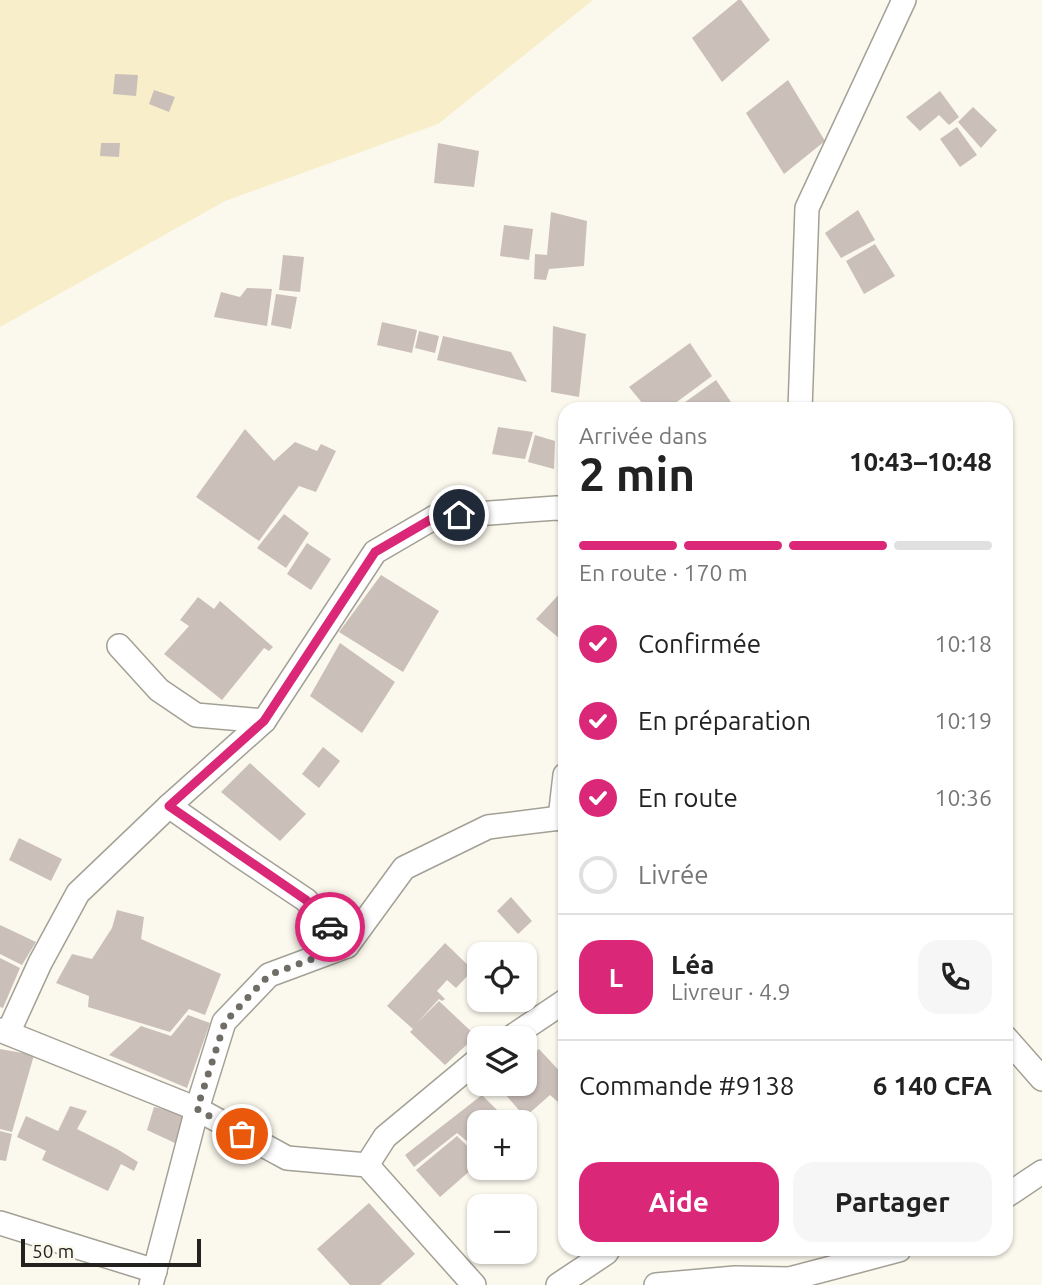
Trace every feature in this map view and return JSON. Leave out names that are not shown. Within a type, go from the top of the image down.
[{"type":"street","points":[[800,402],[807,208],[904,0]]},
{"type":"street","points":[[474,1285],[367,1165],[287,1158],[197,1109],[4,1032],[78,892],[264,721],[375,552],[435,517],[558,508]]},
{"type":"street","points":[[119,646],[159,690],[195,715],[264,721]]},
{"type":"street","points":[[169,806],[306,900],[347,946]]},
{"type":"street","points":[[0,1223],[153,1278],[197,1109],[225,1022],[269,975],[347,946],[404,868],[488,827],[558,820]]},
{"type":"street","points":[[528,1026],[558,1007]]},
{"type":"street","points":[[1013,1046],[1042,1079]]},
{"type":"street","points":[[367,1165],[385,1137],[467,1069]]},
{"type":"street","points":[[1013,1191],[1042,1172]]},
{"type":"street","points":[[558,1285],[603,1256]]},
{"type":"street","points":[[656,1285],[735,1278],[792,1282],[880,1256]]},
{"type":"sand","points":[[0,0],[593,0],[438,124],[225,201],[0,327]]},
{"type":"building","points":[[741,0],[770,40],[722,82],[692,38]]},
{"type":"building","points":[[115,74],[138,75],[136,96],[113,94]]},
{"type":"building","points":[[788,80],[825,141],[784,174],[746,113]]},
{"type":"building","points":[[154,90],[175,97],[169,112],[149,104]]},
{"type":"building","points":[[940,91],[959,117],[949,125],[939,115],[920,131],[906,117]]},
{"type":"building","points":[[973,107],[997,130],[981,148],[958,122]]},
{"type":"building","points":[[957,127],[977,155],[960,167],[940,139]]},
{"type":"building","points":[[101,143],[120,143],[119,157],[100,156]]},
{"type":"building","points":[[438,143],[479,151],[474,187],[434,183]]},
{"type":"building","points":[[858,210],[875,240],[841,258],[825,233]]},
{"type":"building","points":[[551,212],[587,221],[584,266],[549,269],[546,280],[534,279],[535,254],[547,255]]},
{"type":"building","points":[[504,225],[533,229],[529,260],[500,256]]},
{"type":"building","points":[[875,244],[895,276],[864,294],[846,261]]},
{"type":"building","points":[[283,255],[304,257],[300,292],[279,290]]},
{"type":"building","points":[[247,288],[272,289],[267,326],[214,317],[221,292],[240,297]]},
{"type":"building","points":[[276,294],[297,297],[291,329],[271,325]]},
{"type":"building","points":[[382,322],[417,330],[412,353],[377,345]]},
{"type":"building","points":[[553,326],[586,334],[579,397],[551,392]]},
{"type":"building","points":[[419,331],[439,336],[435,353],[415,348]]},
{"type":"building","points":[[443,336],[511,352],[527,382],[437,360]]},
{"type":"building","points":[[690,343],[712,376],[677,402],[641,402],[629,387]]},
{"type":"building","points":[[716,380],[731,402],[685,402]]},
{"type":"building","points":[[498,427],[533,432],[525,459],[492,454]]},
{"type":"building","points":[[245,429],[274,461],[295,442],[317,451],[321,444],[336,451],[316,492],[299,486],[259,541],[196,497]]},
{"type":"building","points":[[535,435],[555,441],[554,469],[528,462]]},
{"type":"building","points":[[284,514],[309,533],[286,568],[257,548]]},
{"type":"building","points":[[307,543],[331,559],[311,590],[287,574]]},
{"type":"building","points":[[381,575],[439,611],[403,672],[339,632]]},
{"type":"building","points":[[558,595],[558,637],[536,619]]},
{"type":"building","points":[[198,597],[214,609],[220,601],[273,647],[269,651],[264,648],[222,700],[164,654],[189,626],[180,620]]},
{"type":"building","points":[[340,643],[395,682],[362,733],[310,696]]},
{"type":"building","points":[[323,747],[340,761],[319,788],[302,774]]},
{"type":"building","points":[[250,763],[306,814],[280,841],[221,792]]},
{"type":"building","points":[[19,838],[62,859],[51,881],[9,860]]},
{"type":"building","points":[[511,897],[532,921],[518,934],[497,911]]},
{"type":"building","points":[[117,910],[144,917],[141,939],[221,974],[205,1015],[189,1009],[170,1032],[88,1007],[89,996],[56,983],[72,954],[92,959],[112,928]]},
{"type":"building","points":[[0,925],[36,942],[22,965],[0,954]]},
{"type":"building","points":[[445,943],[467,964],[467,976],[456,988],[447,980],[437,991],[445,999],[439,999],[416,1024],[439,1001],[467,1027],[467,1044],[445,1065],[410,1032],[413,1029],[387,1006]]},
{"type":"building","points":[[0,958],[20,968],[3,1008],[0,1007]]},
{"type":"building","points":[[188,1015],[210,1023],[187,1088],[109,1055],[141,1026],[171,1036]]},
{"type":"building","points":[[0,1049],[34,1055],[12,1132],[0,1129]]},
{"type":"building","points":[[539,1049],[558,1069],[558,1102],[550,1095],[533,1110],[519,1110],[507,1096],[537,1096]]},
{"type":"building","points":[[481,1096],[497,1110],[467,1110],[467,1141],[457,1133],[414,1167],[405,1155]]},
{"type":"building","points":[[70,1106],[87,1111],[77,1129],[138,1162],[134,1171],[121,1164],[108,1191],[42,1160],[46,1151],[17,1137],[26,1116],[58,1131]]},
{"type":"building","points":[[154,1107],[187,1114],[177,1144],[147,1130]]},
{"type":"building","points":[[0,1131],[12,1134],[6,1161],[0,1160]]},
{"type":"building","points":[[457,1136],[467,1146],[467,1173],[440,1197],[416,1170]]},
{"type":"building","points":[[369,1203],[415,1254],[380,1285],[350,1285],[317,1249]]},
{"type":"way so far","points":[[242,1134],[197,1109],[225,1022],[269,975],[347,946],[330,927]]},
{"type":"route","points":[[330,927],[306,900],[169,806],[264,721],[375,552],[435,517],[459,515]]}]
